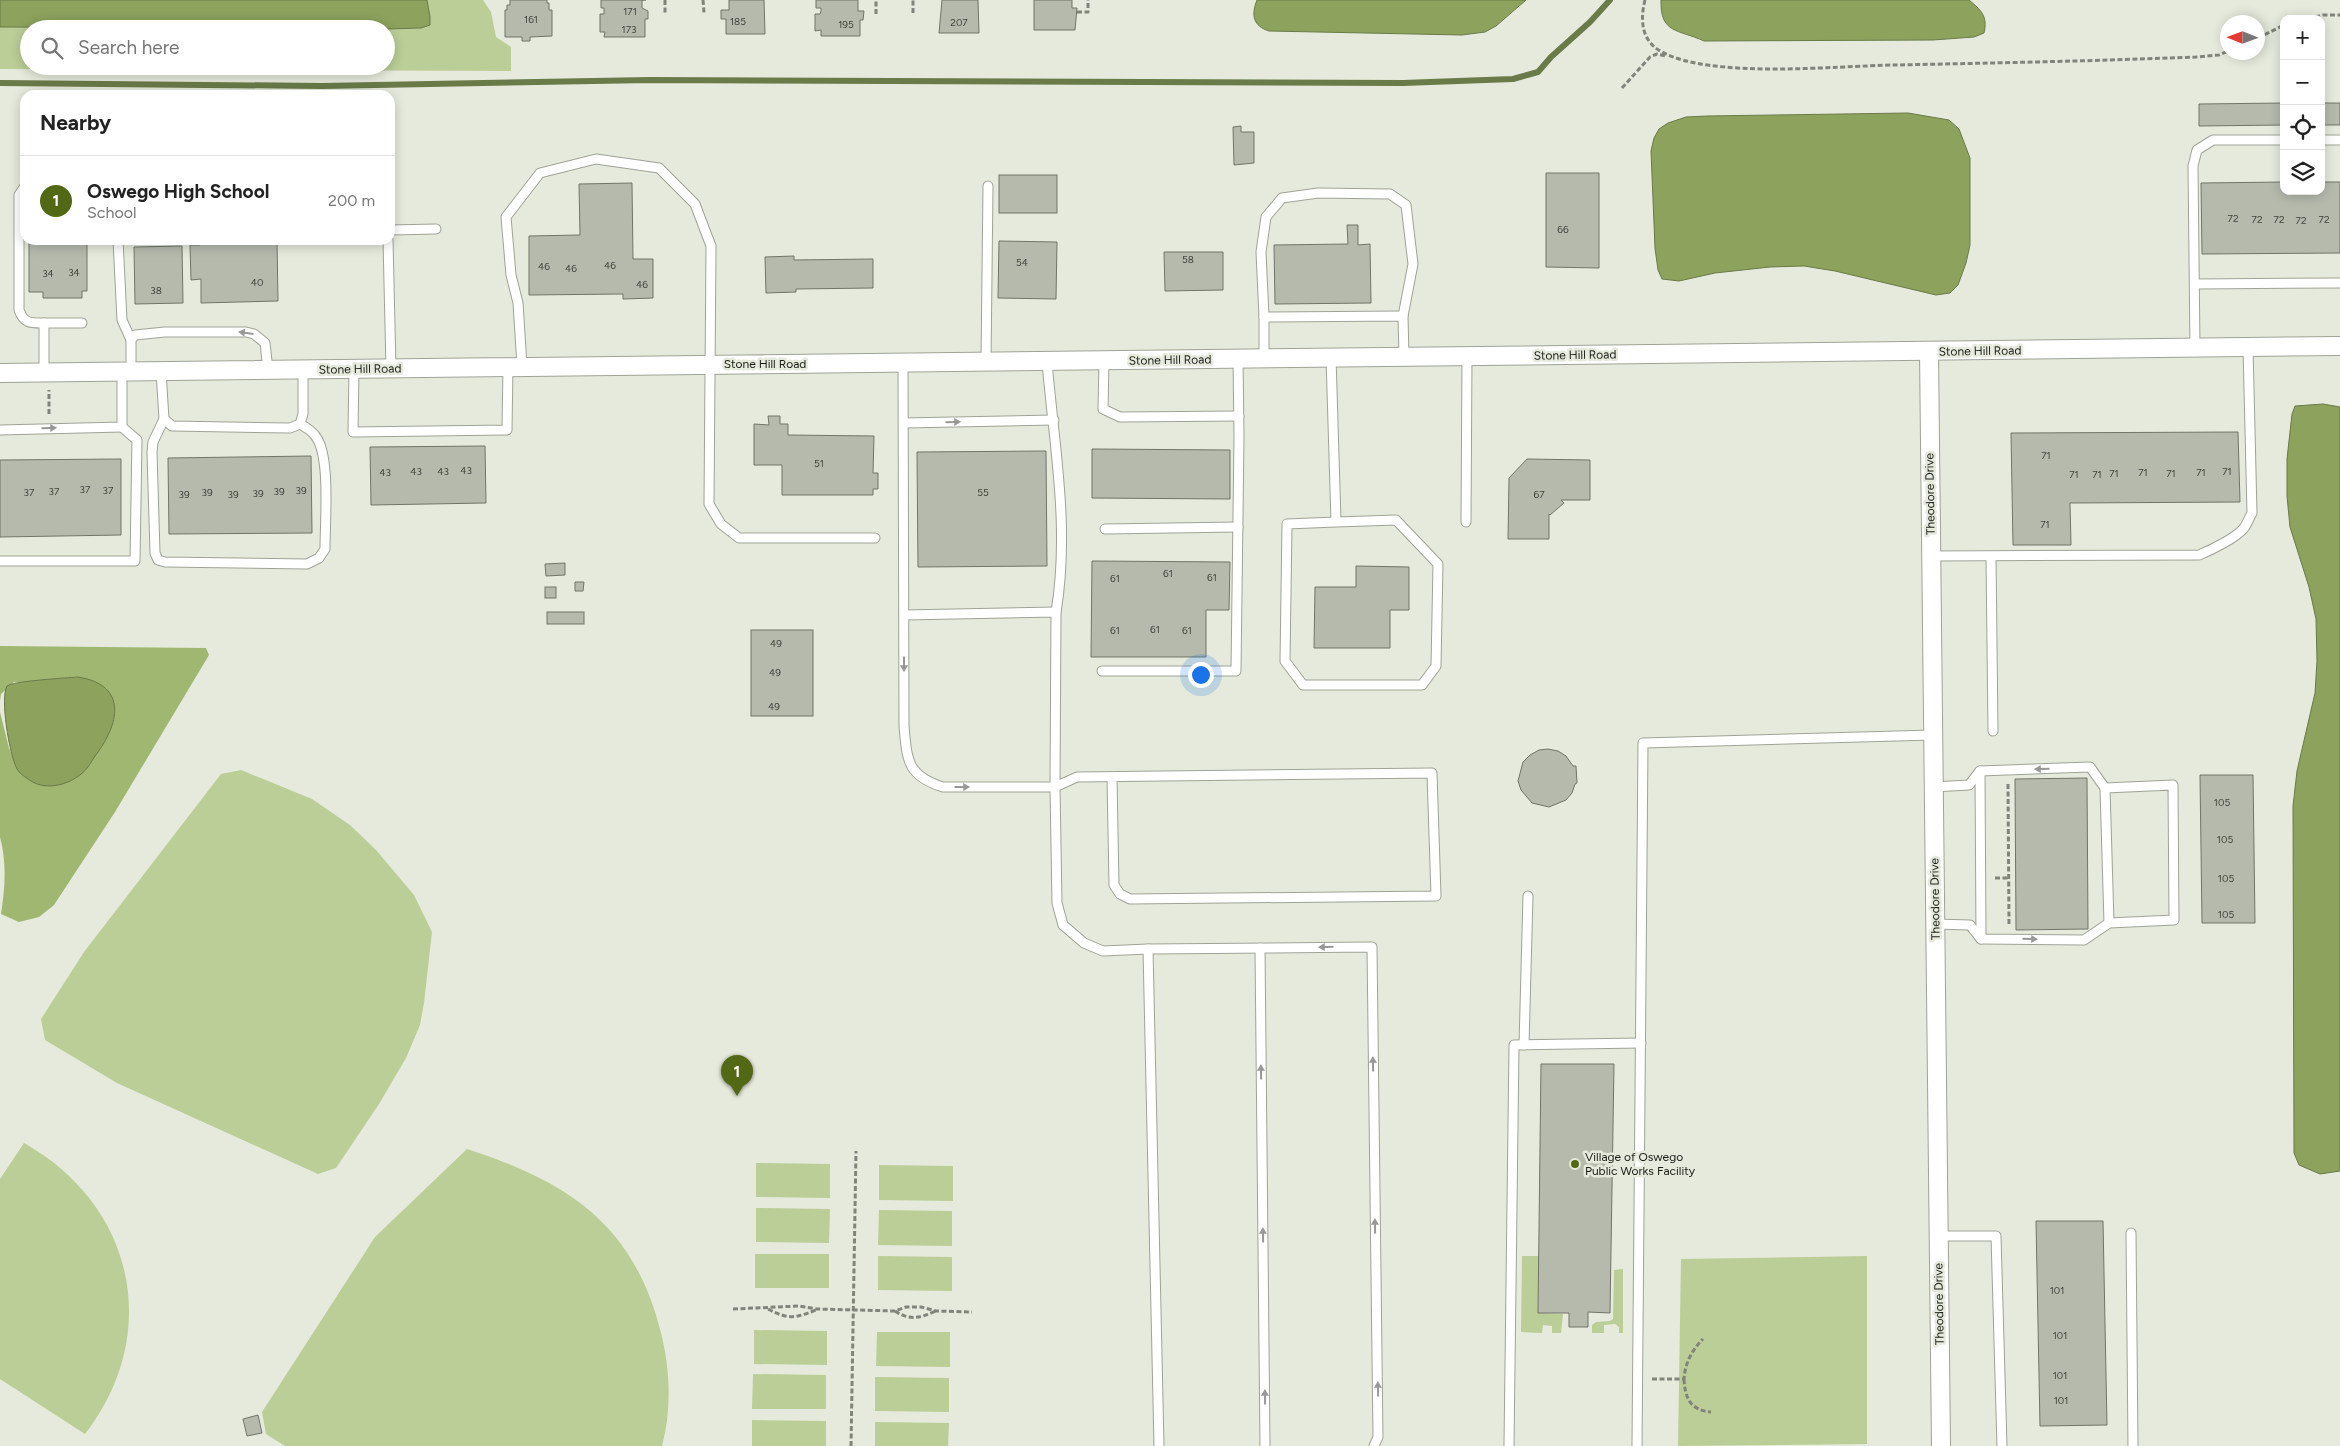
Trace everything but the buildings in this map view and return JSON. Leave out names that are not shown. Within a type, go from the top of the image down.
[{"type":"street","name":"Stone Hill Road","points":[[0,373],[47,380],[126,372],[354,368],[1047,362],[1238,358],[2340,346]]},
{"type":"street","name":"Theodore Drive","points":[[1929,351],[1941,1446]]},
{"type":"lane","points":[[2195,348],[2193,166],[2197,150],[2213,140],[2280,140]]},
{"type":"lane","points":[[2325,140],[2340,140]]},
{"type":"lane","points":[[354,368],[353,432],[507,430],[515,366],[518,303],[511,274],[506,217],[540,173],[596,159],[659,168],[695,204],[711,246],[709,504],[721,524],[739,538],[875,538]]},
{"type":"lane","points":[[986,362],[988,186]]},
{"type":"lane","points":[[20,194],[19,310],[22,318],[28,323],[82,323]]},
{"type":"lane","points":[[1264,358],[1261,252],[1266,217],[1282,198],[1318,194],[1390,194],[1406,205],[1413,264],[1403,316],[1404,357]]},
{"type":"lane","points":[[395,230],[436,229]]},
{"type":"lane","points":[[118,245],[122,320],[133,338],[126,372],[122,427]]},
{"type":"lane","points":[[388,245],[391,368]]},
{"type":"lane","points":[[2195,284],[2340,283]]},
{"type":"lane","points":[[1264,317],[1403,316]]},
{"type":"lane","points":[[44,323],[47,380]]},
{"type":"lane","points":[[133,338],[165,332],[246,332],[254,334],[265,343],[268,370]]},
{"type":"lane","points":[[1931,556],[2199,555],[2213,549],[2237,534],[2244,528],[2252,513],[2248,347]]},
{"type":"lane","points":[[1466,522],[1467,356]]},
{"type":"lane","points":[[1332,357],[1336,522]]},
{"type":"lane","points":[[1102,671],[1236,671],[1238,358]]},
{"type":"lane","points":[[1104,361],[1103,409],[1120,417],[1239,416]]},
{"type":"lane","points":[[1047,362],[1060,473],[1062,579],[1056,612],[1055,787],[1057,903],[1063,925],[1084,943],[1103,951],[1372,947],[1378,1437],[1374,1446]]},
{"type":"lane","points":[[903,363],[904,726],[907,759],[914,771],[926,782],[943,787],[1055,787],[1078,777],[1112,776],[1432,773],[1436,896],[1130,898],[1120,894],[1114,885],[1112,776]]},
{"type":"lane","points":[[300,424],[303,414],[303,370]]},
{"type":"lane","points":[[161,371],[164,419],[153,442],[152,452],[155,553],[158,560],[165,562],[307,564],[319,558],[325,549],[324,460],[318,440],[311,431],[300,424]]},
{"type":"lane","points":[[164,419],[172,426],[290,428],[300,424]]},
{"type":"lane","points":[[904,423],[1054,420]]},
{"type":"lane","points":[[0,430],[122,427],[137,440],[135,561],[0,561]]},
{"type":"lane","points":[[1396,520],[1438,564],[1436,666],[1422,685],[1303,685],[1285,661],[1286,524],[1336,522],[1396,520]]},
{"type":"lane","points":[[1104,529],[1238,527]]},
{"type":"lane","points":[[1991,557],[1993,731]]},
{"type":"lane","points":[[904,615],[1056,612]]},
{"type":"lane","points":[[1637,1446],[1643,743],[1933,735]]},
{"type":"lane","points":[[1980,770],[2090,767],[2105,788],[2109,923]]},
{"type":"lane","points":[[1933,787],[1969,785],[1980,770]]},
{"type":"lane","points":[[1980,770],[1981,939]]},
{"type":"lane","points":[[1981,939],[2084,940],[2109,923],[2174,920],[2173,785],[2105,788]]},
{"type":"lane","points":[[1524,1045],[1528,896]]},
{"type":"lane","points":[[1935,924],[1970,925],[1981,939]]},
{"type":"lane","points":[[1260,948],[1265,1446]]},
{"type":"lane","points":[[1148,949],[1159,1446]]},
{"type":"lane","points":[[1508,1446],[1514,1045],[1641,1043]]},
{"type":"lane","points":[[2131,1233],[2133,1446]]},
{"type":"lane","points":[[1938,1236],[1996,1236],[2002,1446]]},
{"type":"path","points":[[665,0],[665,14]]},
{"type":"path","points":[[704,0],[704,13]]},
{"type":"path","points":[[876,0],[876,14]]},
{"type":"path","points":[[913,0],[913,13]]},
{"type":"path","points":[[1077,12],[1088,12],[1088,0]]},
{"type":"path","points":[[1646,0],[1642,26],[1648,40],[1660,52],[1672,57]]},
{"type":"path","points":[[2325,15],[2340,15]]},
{"type":"path","points":[[2265,34],[2280,27]]},
{"type":"path","points":[[1622,88],[1650,57],[1657,54],[1717,66],[1766,68],[2196,57],[2220,55]]},
{"type":"path","points":[[47,380],[49,414]]},
{"type":"path","points":[[2008,784],[2010,924]]},
{"type":"path","points":[[2008,802],[2015,802]]},
{"type":"path","points":[[2009,808],[2015,808]]},
{"type":"path","points":[[2009,851],[2016,851]]},
{"type":"path","points":[[2009,858],[2016,858]]},
{"type":"path","points":[[2010,901],[2016,901]]},
{"type":"path","points":[[2009,908],[2016,908]]},
{"type":"path","points":[[851,1446],[856,1151]]},
{"type":"path","points":[[733,1309],[799,1306],[817,1309],[895,1311],[906,1307],[921,1307],[936,1311],[972,1312]]},
{"type":"path","points":[[768,1308],[783,1317],[797,1317],[817,1309]]},
{"type":"path","points":[[895,1311],[905,1318],[921,1318],[936,1311]]},
{"type":"path","points":[[1703,1339],[1690,1356],[1685,1370],[1684,1390],[1689,1403],[1699,1410],[1711,1412]]},
{"type":"path","points":[[1649,1379],[1684,1379]]},
{"type":"shaded area","points":[[0,0],[427,0],[430,17],[430,25],[421,28],[395,29],[395,20],[20,20],[20,27],[0,27]]},
{"type":"shaded area","points":[[427,0],[483,0],[491,12],[496,37],[511,47],[511,71],[395,71],[395,29],[421,28],[430,17]]},
{"type":"shaded area","points":[[1257,0],[1526,0],[1496,26],[1485,32],[1462,35],[1269,31],[1260,26],[1255,19],[1254,10]]},
{"type":"shaded area","points":[[1661,0],[1969,0],[1982,14],[1985,27],[1984,33],[1974,37],[1933,40],[1704,41],[1672,29],[1667,25],[1661,11]]},
{"type":"shaded area","points":[[0,27],[20,27],[20,69],[0,69]]},
{"type":"shaded area","points":[[1908,113],[1949,120],[1959,129],[1970,158],[1970,245],[1958,285],[1950,293],[1936,295],[1835,271],[1804,266],[1770,267],[1715,273],[1679,281],[1662,279],[1658,270],[1655,248],[1651,151],[1654,138],[1659,129],[1668,123],[1686,117]]},
{"type":"shaded area","points":[[2323,404],[2340,407],[2340,1171],[2320,1174],[2299,1165],[2294,1153],[2293,806],[2297,771],[2315,693],[2317,661],[2316,619],[2309,587],[2290,527],[2287,496],[2287,459],[2292,414],[2295,406]]},
{"type":"shaded area","points":[[0,646],[206,648],[209,655],[115,812],[54,905],[39,917],[19,922],[1,914],[5,876],[4,856],[0,837],[0,712],[9,748],[18,770],[78,677],[26,683],[14,682],[1,694],[0,701]]},
{"type":"shaded area","points":[[78,677],[94,681],[106,688],[112,697],[115,708],[110,732],[87,768],[75,778],[55,786],[34,783],[23,776],[18,770],[11,751],[4,702],[7,686],[29,681]]},
{"type":"shaded area","points":[[241,770],[312,799],[350,825],[376,850],[414,895],[432,932],[420,1025],[406,1058],[379,1104],[336,1168],[318,1174],[117,1083],[45,1040],[41,1019],[84,952],[221,774]]},
{"type":"shaded area","points":[[24,1143],[61,1169],[91,1200],[112,1236],[125,1274],[129,1314],[124,1355],[109,1395],[85,1434],[0,1379],[0,1179]]},
{"type":"shaded area","points":[[467,1149],[536,1176],[566,1193],[592,1212],[614,1236],[634,1263],[649,1295],[664,1347],[669,1389],[667,1418],[662,1446],[285,1446],[266,1434],[262,1412],[375,1237]]},
{"type":"shaded area","points":[[756,1163],[830,1164],[830,1198],[756,1197]]},
{"type":"shaded area","points":[[879,1165],[953,1166],[953,1201],[879,1200]]},
{"type":"shaded area","points":[[756,1208],[830,1209],[829,1243],[756,1242]]},
{"type":"shaded area","points":[[879,1210],[952,1211],[952,1246],[878,1245]]},
{"type":"shaded area","points":[[755,1254],[829,1254],[829,1288],[755,1288]]},
{"type":"shaded area","points":[[878,1256],[952,1257],[952,1291],[878,1290]]},
{"type":"shaded area","points":[[1522,1256],[1539,1256],[1538,1313],[1563,1314],[1561,1333],[1552,1333],[1552,1326],[1543,1325],[1542,1333],[1521,1332]]},
{"type":"shaded area","points":[[1867,1256],[1867,1444],[1678,1446],[1681,1259]]},
{"type":"shaded area","points":[[1623,1269],[1623,1333],[1619,1333],[1619,1327],[1615,1324],[1604,1325],[1604,1333],[1592,1333],[1592,1325],[1596,1322],[1613,1319],[1614,1270]]},
{"type":"shaded area","points":[[754,1330],[827,1331],[827,1365],[754,1364]]},
{"type":"shaded area","points":[[877,1332],[950,1332],[950,1367],[876,1366]]},
{"type":"shaded area","points":[[753,1374],[826,1375],[826,1409],[752,1409]]},
{"type":"shaded area","points":[[875,1377],[949,1378],[949,1412],[875,1411]]},
{"type":"shaded area","points":[[752,1420],[826,1421],[826,1446],[752,1446]]},
{"type":"shaded area","points":[[875,1422],[949,1423],[948,1446],[875,1446]]},
{"type":"waterway","points":[[0,83],[322,86],[650,80],[1403,83],[1513,79],[1538,72],[1610,0]]},
{"type":"place","name":"Oswego High School","points":[[737,1096]]},
{"type":"place","name":"Village of Oswego Public Works Facility","points":[[1575,1164]]}]
